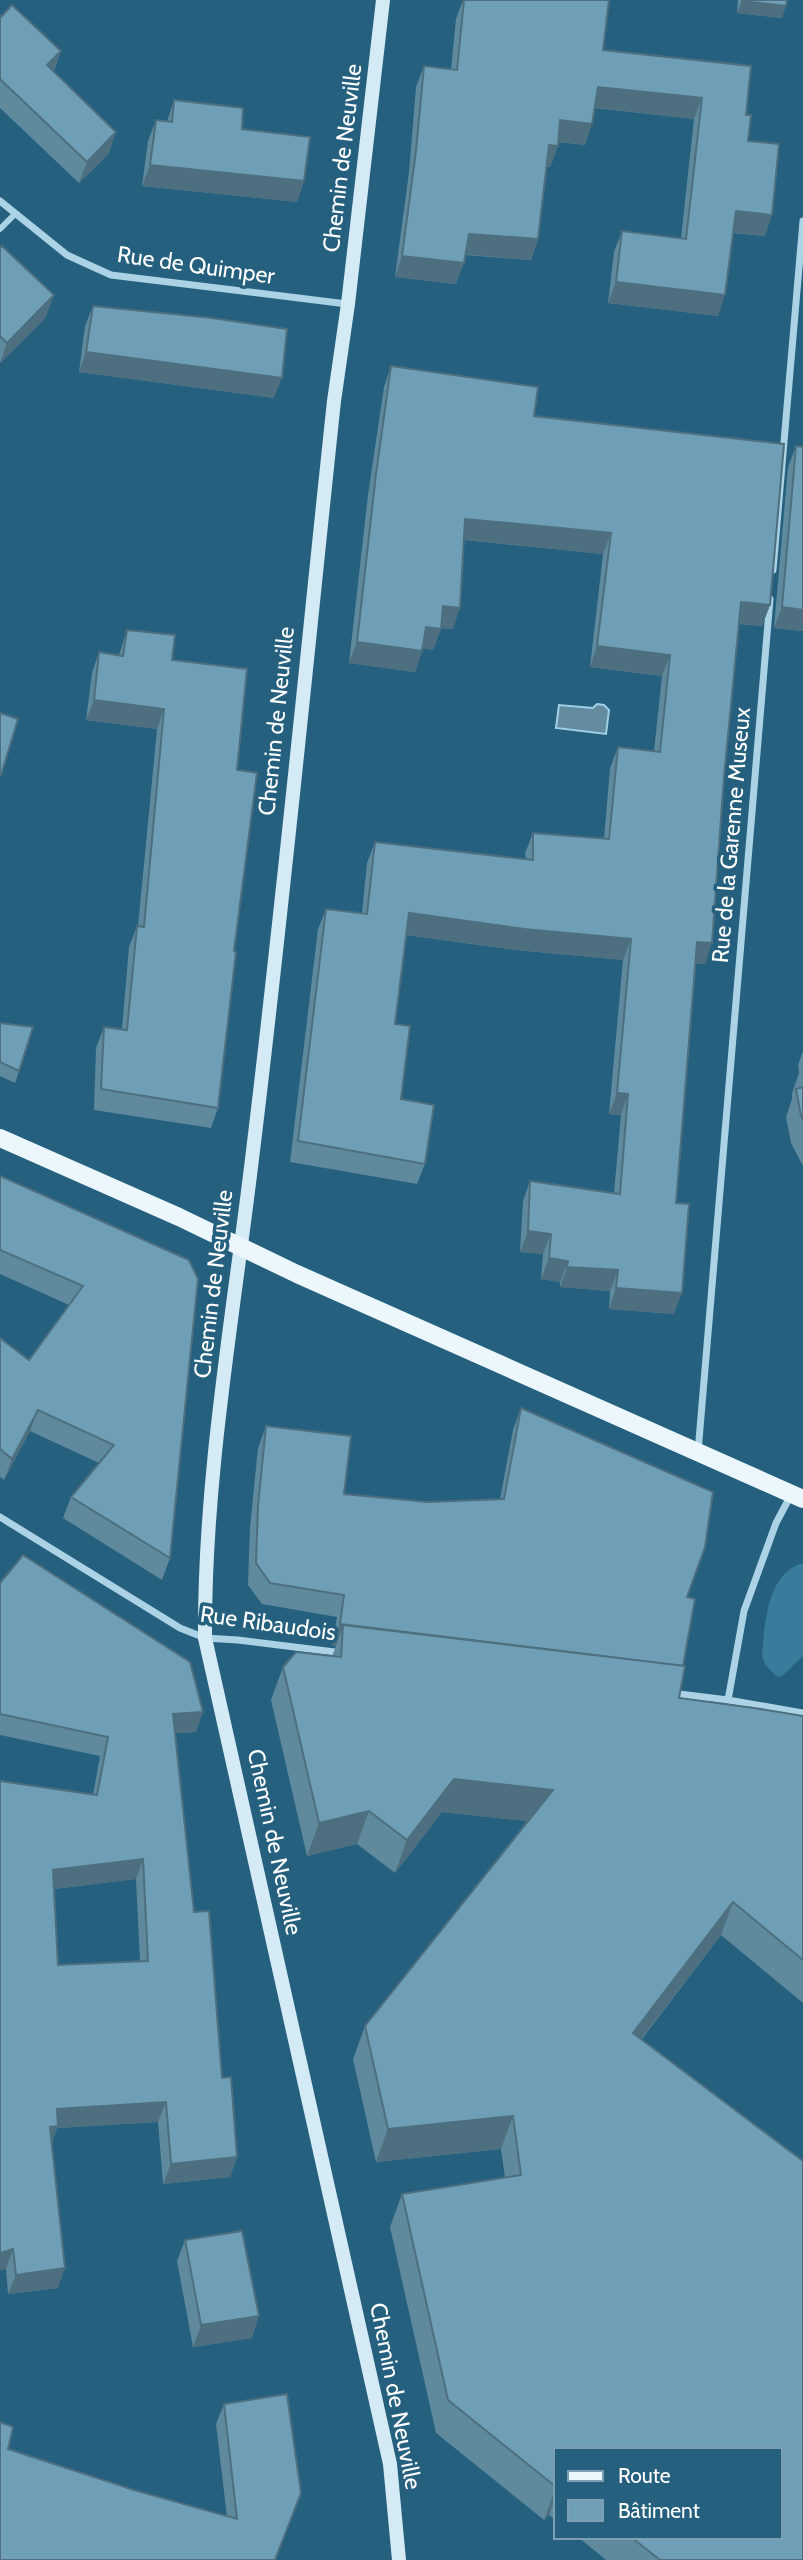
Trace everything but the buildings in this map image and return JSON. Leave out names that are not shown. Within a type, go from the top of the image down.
[{"type":"main road","name":"Chemin de Neuville","points":[[383,0],[348,304],[334,401],[252,1159],[228,1338],[205,1570],[205,1638],[390,2464],[399,2560]]},
{"type":"main road","points":[[0,1138],[797,1497]]},
{"type":"street","name":"Rue de Quimper","points":[[0,201],[67,256],[111,275],[348,304]]},
{"type":"street","points":[[0,229],[15,214]]},
{"type":"street","points":[[773,574],[803,221]]},
{"type":"street","name":"Rue de la Garenne Museux","points":[[698,1453],[771,588]]},
{"type":"street","points":[[728,1700],[744,1611],[776,1523],[797,1497]]},
{"type":"street","name":"Rue Ribaudois","points":[[0,1517],[180,1628],[205,1638],[346,1653]]},
{"type":"street","points":[[657,1691],[803,1713]]},
{"type":"shaded area","points":[[597,704],[604,705],[609,710],[606,734],[556,728],[559,705],[593,708]]},
{"type":"shaded area","points":[[803,1563],[803,1656],[781,1677],[776,1676],[765,1664],[762,1656],[770,1602],[781,1578]]}]
